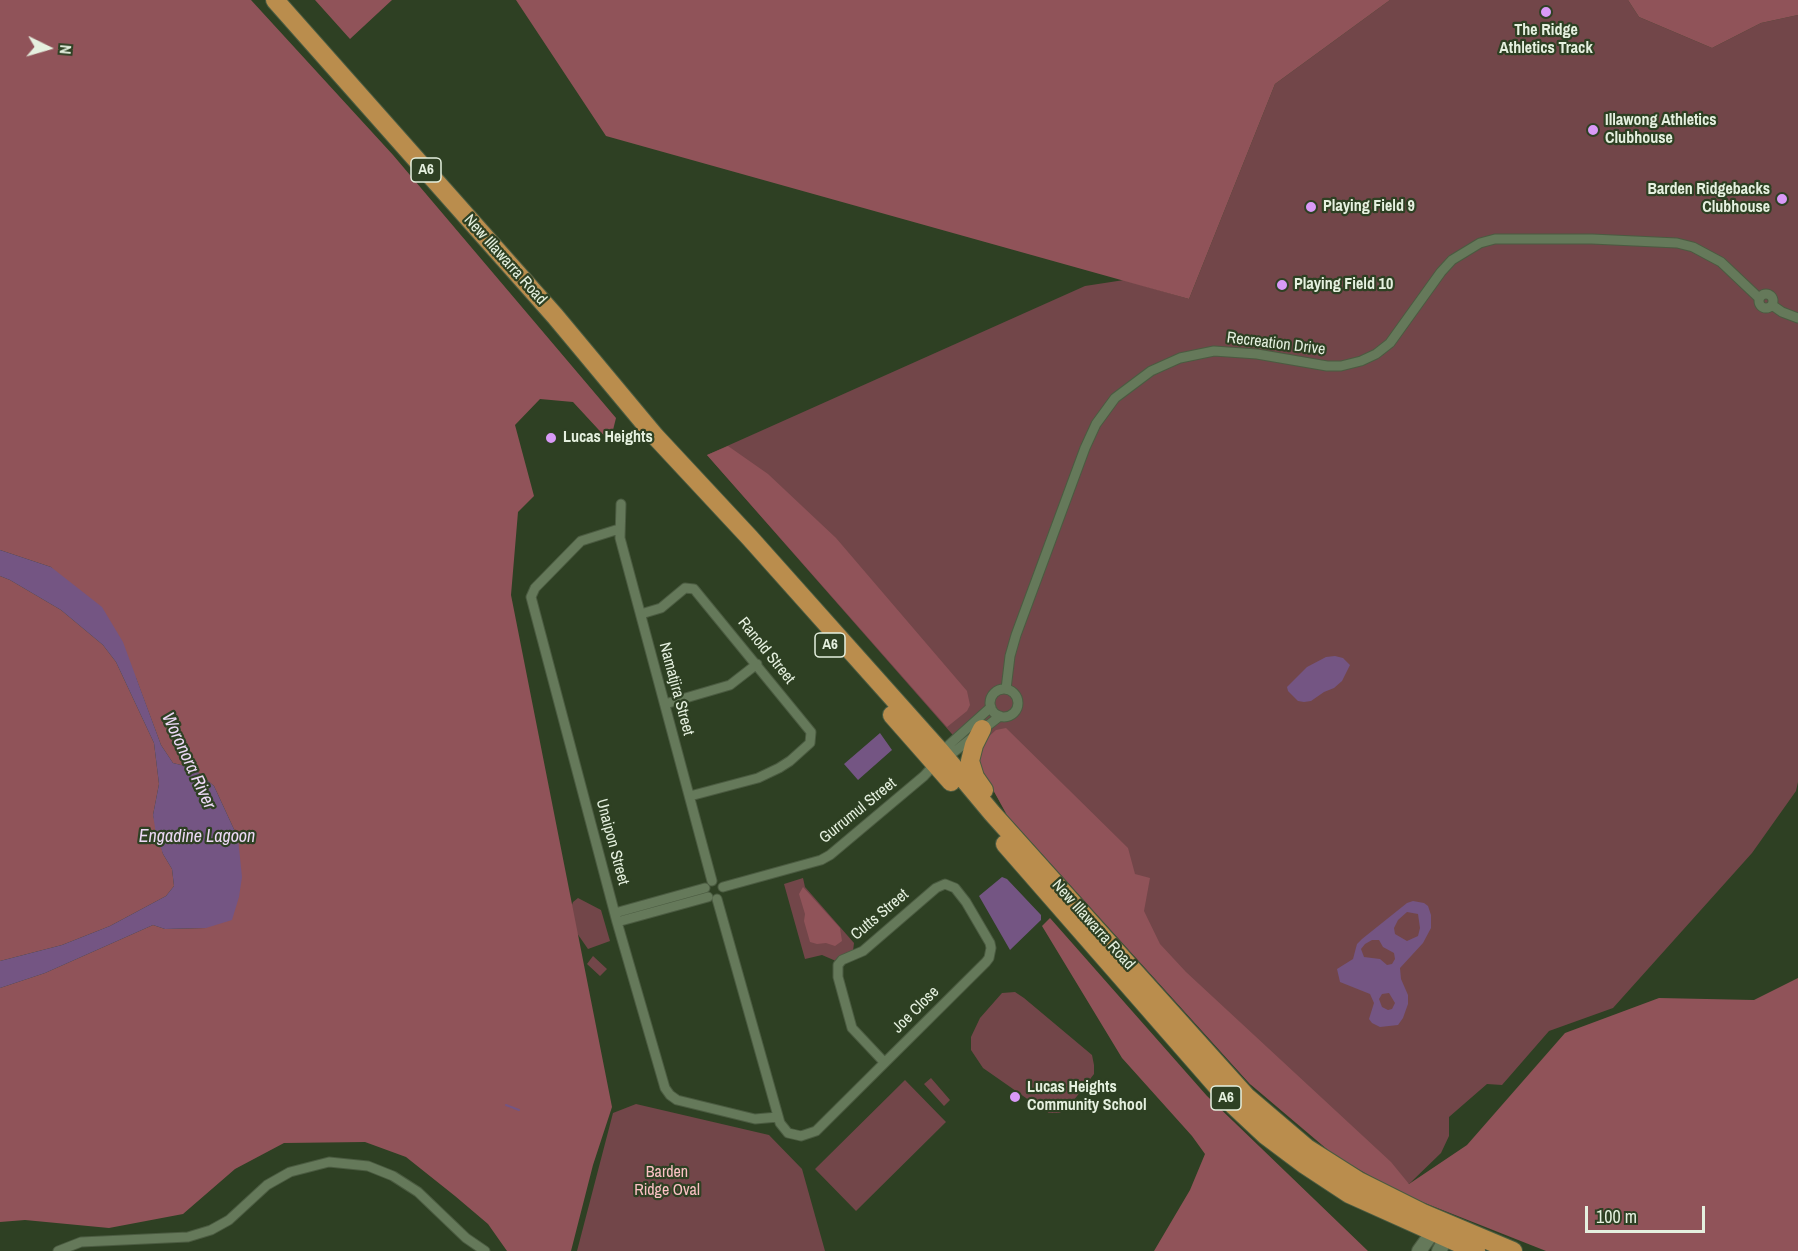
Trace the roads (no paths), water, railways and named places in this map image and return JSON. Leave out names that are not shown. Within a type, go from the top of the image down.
[{"type":"highway","name":"New Illawarra Road","points":[[275,0],[555,316],[655,436],[733,521],[745,541],[794,604],[992,813],[1246,1096],[1299,1141],[1333,1165],[1384,1194],[1442,1234],[1513,1251]]},
{"type":"highway","points":[[982,729],[974,745],[970,761],[992,813]]},
{"type":"highway","name":"New Illawarra Road","points":[[941,758],[1234,1106],[1265,1135],[1305,1166],[1349,1194],[1476,1251]]},
{"type":"street","name":"Recreation Drive","points":[[1006,689],[1010,656],[1016,635],[1085,448],[1096,424],[1114,399],[1151,371],[1180,358],[1214,351],[1257,354],[1327,366],[1341,366],[1361,361],[1376,354],[1390,343],[1452,260],[1473,247],[1495,239],[1570,238],[1677,243],[1693,247],[1721,262],[1759,298],[1763,294],[1769,294],[1773,299],[1772,305],[1798,318]]},
{"type":"street","name":"Namatjira Street","points":[[621,504],[619,529],[690,796],[711,891],[778,1117],[783,1128],[794,1135]]},
{"type":"street","name":"Unaipon Street","points":[[619,529],[581,542],[535,588],[531,597],[616,918],[665,1088],[670,1095],[677,1100],[755,1119],[778,1117]]},
{"type":"street","name":"Ranold Street","points":[[641,614],[661,608],[682,590],[689,588],[698,592],[810,728],[811,740],[790,761],[769,774],[690,796]]},
{"type":"street","points":[[665,704],[730,685],[757,664]]},
{"type":"street","points":[[941,758],[1000,716],[1012,715],[1018,704],[1016,696],[1006,689],[995,693],[991,699],[994,713],[1000,716]]},
{"type":"street","points":[[941,758],[991,707]]},
{"type":"street","name":"Gurrumul Street","points":[[711,891],[723,893],[723,887],[821,860],[830,855],[890,807],[941,758]]},
{"type":"street","name":"Joe Close","points":[[794,1135],[806,1136],[816,1131],[986,962],[991,953],[990,943],[963,897],[955,888],[945,884]]},
{"type":"street","name":"Cutts Street","points":[[884,1062],[852,1028],[838,977],[838,965],[842,960],[863,951],[936,888],[945,884]]},
{"type":"street","points":[[616,918],[711,891]]},
{"type":"street","points":[[58,1251],[81,1242],[188,1236],[211,1230],[229,1220],[267,1185],[290,1172],[329,1162],[368,1166],[393,1176],[418,1192],[466,1238],[485,1251]]},
{"type":"street","points":[[1420,1251],[1442,1234]]},
{"type":"water","name":"Engadine Lagoon","points":[[0,550],[51,567],[102,607],[123,642],[161,745],[173,763],[193,768],[214,786],[238,838],[242,877],[232,920],[206,928],[165,929],[153,925],[45,973],[0,988],[0,961],[62,945],[110,926],[166,896],[174,886],[172,869],[163,854],[156,834],[153,815],[159,784],[154,743],[116,662],[103,645],[61,610],[0,576]]},
{"type":"water","points":[[1326,657],[1343,658],[1350,665],[1342,681],[1334,688],[1311,701],[1304,702],[1298,701],[1288,691],[1287,687],[1307,667]]},
{"type":"water","points":[[880,733],[892,750],[858,780],[844,764]]},
{"type":"water","points":[[1002,877],[1007,879],[1041,915],[1041,920],[1010,950],[979,896]]},
{"type":"water","points":[[1413,901],[1428,906],[1431,928],[1423,943],[1400,968],[1401,979],[1408,995],[1408,1004],[1403,1018],[1398,1025],[1380,1027],[1369,1019],[1374,1003],[1370,994],[1340,982],[1337,969],[1353,959],[1357,944],[1362,939],[1407,903]],"holes":[[[1407,912],[1418,914],[1420,928],[1418,936],[1407,941],[1395,934],[1394,928],[1398,920]],[[1372,940],[1379,940],[1383,947],[1394,953],[1395,959],[1392,964],[1387,965],[1380,959],[1364,957],[1361,949]],[[1389,993],[1395,1003],[1392,1009],[1382,1007],[1379,999],[1382,994]]]},
{"type":"waterway","points":[[506,1105],[519,1110]]},
{"type":"place","name":"The Ridge Athletics Track","points":[[1546,12]]},
{"type":"place","name":"Illawong Athletics Clubhouse","points":[[1593,130]]},
{"type":"place","name":"Barden Ridgebacks Clubhouse","points":[[1782,199]]},
{"type":"place","name":"Playing Field 9","points":[[1311,207]]},
{"type":"place","name":"Playing Field 10","points":[[1282,285]]},
{"type":"place","name":"Lucas Heights","points":[[551,438]]},
{"type":"place","name":"Lucas Heights Community School","points":[[1015,1097]]},
{"type":"water label","name":"Woronora River","points":[[188,761]]},
{"type":"park label","name":"Barden Ridge Oval","points":[[667,1182]]}]
